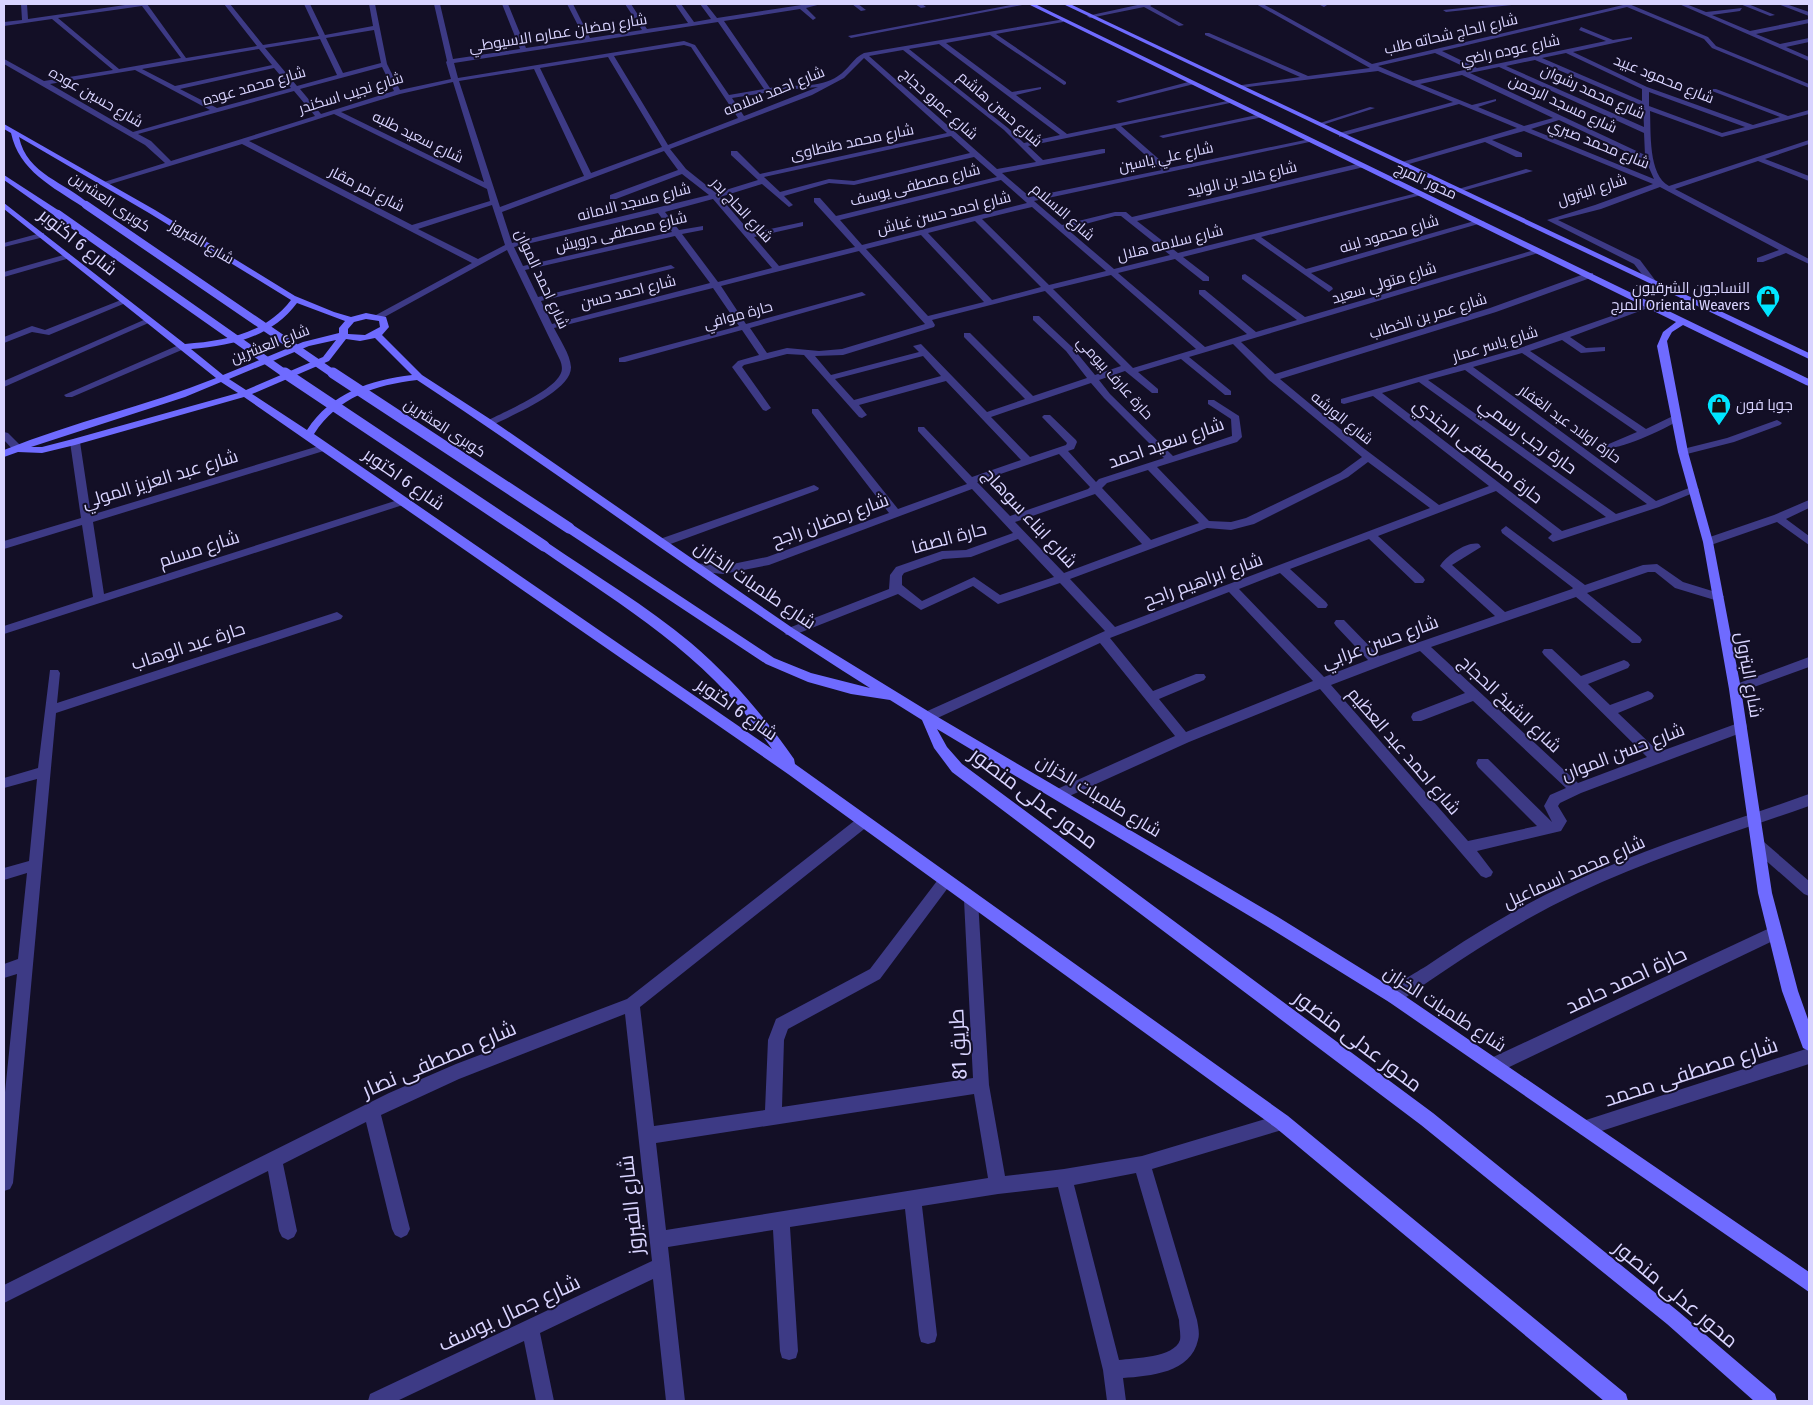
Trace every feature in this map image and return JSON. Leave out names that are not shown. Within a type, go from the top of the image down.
[{"type":"main road","name":"محور المرج","points":[[1031,4],[1197,82],[1230,101],[1310,141],[1541,251],[1809,383]]},
{"type":"main road","name":"محور المرج","points":[[1066,4],[1809,356]]},
{"type":"main road","points":[[1209,78],[1217,76]]},
{"type":"main road","name":"شارع الفيروز","points":[[4,126],[107,184],[296,299],[331,316],[351,320]]},
{"type":"main road","name":"كوبرى العشرين","points":[[14,132],[15,144],[20,156],[30,166],[301,352],[770,661],[808,677],[851,690],[896,698]]},
{"type":"main road","points":[[4,176],[320,398],[544,546],[677,639],[703,660],[752,710],[793,770],[971,900],[1282,1122],[1612,1400]]},
{"type":"main road","name":"شارع 6 اكتوبر","points":[[4,205],[223,379],[405,501],[793,770]]},
{"type":"main road","points":[[182,347],[230,342],[254,333],[274,323],[289,311],[296,299]]},
{"type":"main road","points":[[366,316],[379,317],[386,324],[376,334],[354,339],[344,335],[342,328],[351,320],[366,316]]},
{"type":"main road","name":"شارع البترول","points":[[1684,321],[1667,332],[1662,341],[1683,452],[1708,542],[1735,689],[1765,893],[1790,990],[1809,1044]]},
{"type":"main road","name":"شارع طلمبات الخزان","points":[[376,334],[419,377],[490,422],[790,632],[927,717],[1060,794],[1394,997],[1809,1283]]},
{"type":"main road","name":"شارع العشرين","points":[[4,454],[19,450],[41,439],[182,395],[306,344],[344,335]]},
{"type":"main road","name":"شارع العشرين","points":[[19,450],[42,450],[75,442],[244,394],[326,359],[344,335]]},
{"type":"main road","points":[[308,435],[316,420],[330,406],[349,394],[387,381],[419,377]]},
{"type":"main road","name":"محور عدلى منصور","points":[[927,717],[932,735],[938,747],[957,768],[1435,1126],[1620,1274],[1768,1401]]},
{"type":"street","points":[[24,4],[25,21]]},
{"type":"street","points":[[4,24],[141,4],[185,60]]},
{"type":"street","points":[[227,4],[276,66],[320,117]]},
{"type":"street","points":[[307,4],[341,76]]},
{"type":"street","points":[[372,4],[375,28],[384,64],[398,92]]},
{"type":"street","name":"شارع احمد الموان","points":[[437,4],[449,62],[509,246],[565,360],[567,369],[562,380],[548,391],[490,422]]},
{"type":"street","points":[[505,4],[524,51]]},
{"type":"street","points":[[570,4],[589,41]]},
{"type":"street","points":[[628,4],[646,32]]},
{"type":"street","points":[[678,4],[693,25]]},
{"type":"street","points":[[703,4],[718,21],[768,90]]},
{"type":"street","points":[[766,4],[772,12]]},
{"type":"street","name":"شارع رمضان عماره الاسيوطي","points":[[449,62],[818,4]]},
{"type":"street","points":[[855,4],[863,10]]},
{"type":"street","points":[[851,36],[1024,4]]},
{"type":"street","points":[[1090,16],[1147,4],[1180,25]]},
{"type":"street","name":"شارع محمد صبري","points":[[1259,4],[1375,67],[1669,188],[1809,262]]},
{"type":"street","points":[[1476,4],[1484,8]]},
{"type":"street","points":[[1446,10],[1518,4]]},
{"type":"street","points":[[1682,4],[1809,59]]},
{"type":"street","points":[[1781,4],[1809,14]]},
{"type":"street","points":[[1707,14],[1742,6],[1772,15]]},
{"type":"street","points":[[802,7],[813,18]]},
{"type":"street","points":[[1624,7],[1706,38],[1714,47],[1809,86]]},
{"type":"street","name":"شارع الحاج شحاته طلب","points":[[1242,88],[1309,79],[1375,67],[1624,7]]},
{"type":"street","points":[[53,17],[118,71]]},
{"type":"street","points":[[864,55],[1064,20]]},
{"type":"street","points":[[1750,33],[1809,21]]},
{"type":"street","points":[[1795,24],[1809,30]]},
{"type":"street","points":[[45,83],[375,28]]},
{"type":"street","name":"شارع عوده راضي","points":[[1581,29],[1612,42]]},
{"type":"street","points":[[992,33],[1064,83]]},
{"type":"street","points":[[1207,34],[1309,79]]},
{"type":"street","name":"شارع عوده راضي","points":[[1413,83],[1630,38]]},
{"type":"street","points":[[1779,46],[1809,40]]},
{"type":"street","points":[[941,42],[1066,136]]},
{"type":"street","name":"شارع نجيب اسكندر","points":[[107,184],[398,92],[455,80],[680,44],[691,44],[728,97]]},
{"type":"street","name":"شارع حسن هاشم","points":[[904,48],[994,119],[1024,145],[1041,163],[999,175]]},
{"type":"street","points":[[1436,51],[1476,70]]},
{"type":"street","name":"شارع محمود عبيد","points":[[1567,51],[1645,88],[1754,127]]},
{"type":"street","name":"شارع الحاج بدر","points":[[610,55],[665,148],[683,171],[715,196],[777,269]]},
{"type":"street","name":"شارع احمد سلامه","points":[[412,228],[496,207],[588,176],[742,119],[830,85],[842,77],[864,55]]},
{"type":"street","name":"شارع عمرو حجاج","points":[[864,55],[999,175]]},
{"type":"street","points":[[1536,58],[1646,106],[1720,135],[1809,112]]},
{"type":"street","name":"شارع حسين عوده","points":[[4,61],[148,143],[170,164]]},
{"type":"street","name":"شارع محمد عوده","points":[[132,134],[384,64]]},
{"type":"street","name":"شارع محمد رشوان","points":[[1500,65],[1648,132]]},
{"type":"street","points":[[175,88],[276,66]]},
{"type":"street","points":[[536,67],[588,176]]},
{"type":"street","points":[[136,68],[217,111]]},
{"type":"street","name":"شارع مسجد الرحمن","points":[[1464,73],[1649,160]]},
{"type":"street","points":[[1120,101],[1197,82]]},
{"type":"street","points":[[742,119],[728,97],[768,90],[830,85]]},
{"type":"street","points":[[1010,94],[1039,88]]},
{"type":"street","points":[[1645,88],[1649,160],[1660,184]]},
{"type":"street","points":[[1714,90],[1788,118]]},
{"type":"street","points":[[1472,107],[1494,100]]},
{"type":"street","points":[[1024,145],[1230,101]]},
{"type":"street","points":[[1342,135],[1459,102]]},
{"type":"street","points":[[1320,124],[1372,108]]},
{"type":"street","name":"شارع سعيد طلبه","points":[[335,112],[489,187]]},
{"type":"street","points":[[1163,136],[1261,116]]},
{"type":"street","points":[[1405,164],[1559,118]]},
{"type":"street","points":[[1117,126],[1168,171]]},
{"type":"street","name":"شارع محمد طنطاوى","points":[[762,179],[952,134]]},
{"type":"street","points":[[1486,140],[1519,155]]},
{"type":"street","name":"شارع نمر مقار","points":[[243,141],[477,262]]},
{"type":"street","name":"شارع علي ياسين","points":[[1030,202],[1310,141]]},
{"type":"street","points":[[1669,188],[1807,144]]},
{"type":"street","points":[[1041,163],[1102,151]]},
{"type":"street","points":[[734,153],[789,205]]},
{"type":"street","points":[[778,195],[829,181],[854,183],[975,154]]},
{"type":"street","points":[[1759,159],[1809,179]]},
{"type":"street","name":"شارع خالد بن الوليد","points":[[1130,220],[1361,166]]},
{"type":"street","points":[[613,197],[683,171]]},
{"type":"street","points":[[1459,190],[1529,171]]},
{"type":"street","name":"شارع الاسلام","points":[[999,175],[1203,350]]},
{"type":"street","name":"شارع مصطفى يوسف","points":[[835,219],[999,175]]},
{"type":"street","name":"شارع مسجد الامانه","points":[[379,317],[509,246],[715,196],[762,179]]},
{"type":"street","name":"شارع البترول","points":[[1651,280],[1637,262],[1552,220],[1598,207],[1660,184]]},
{"type":"street","name":"شارع سلامه هلال","points":[[926,319],[1421,194]]},
{"type":"street","points":[[766,408],[737,367],[741,362],[787,351],[807,353],[843,352],[931,325],[817,200]]},
{"type":"street","name":"شارع احمد حسن غباش","points":[[777,269],[977,219],[1030,202]]},
{"type":"street","points":[[660,210],[715,284],[764,356]]},
{"type":"street","points":[[1060,228],[1117,213],[1130,220],[1206,279]]},
{"type":"street","points":[[977,219],[1129,369],[1155,391]]},
{"type":"street","name":"شارع محمود لبنه","points":[[1304,272],[1481,222]]},
{"type":"street","points":[[749,236],[800,224]]},
{"type":"street","name":"شارع مصطفى درويش","points":[[520,269],[700,228]]},
{"type":"street","points":[[924,232],[990,302]]},
{"type":"street","points":[[4,245],[41,235]]},
{"type":"street","points":[[1255,236],[1329,289]]},
{"type":"street","points":[[1760,260],[1786,250]]},
{"type":"street","name":"شارع متولي سعيد","points":[[985,416],[1093,377],[1182,356],[1254,336],[1541,251]]},
{"type":"street","points":[[4,275],[67,256]]},
{"type":"street","points":[[535,300],[671,268]]},
{"type":"street","name":"شارع احمد حسن","points":[[549,327],[777,269]]},
{"type":"street","name":"شارع عمر بن الخطاب","points":[[1272,378],[1494,310],[1590,275]]},
{"type":"street","points":[[1245,277],[1304,321]]},
{"type":"street","points":[[1202,292],[1254,336]]},
{"type":"street","name":"حارة موافي","points":[[622,360],[862,295]]},
{"type":"street","points":[[4,340],[30,330],[46,333],[124,302]]},
{"type":"street","name":"شارع ياسر عمار","points":[[1344,402],[1564,337],[1652,305]]},
{"type":"street","name":"حارة عارف بيومي","points":[[1036,318],[1069,349],[1108,396],[1170,459]]},
{"type":"street","points":[[4,384],[149,321]]},
{"type":"street","points":[[967,335],[1031,400]]},
{"type":"street","points":[[1564,337],[1584,351],[1602,349]]},
{"type":"street","name":"شارع الورشه","points":[[1235,341],[1272,378],[1367,458],[1438,509]]},
{"type":"street","points":[[69,395],[182,347]]},
{"type":"street","points":[[829,378],[922,350],[1028,461]]},
{"type":"street","points":[[1522,350],[1645,433]]},
{"type":"street","points":[[807,353],[862,415]]},
{"type":"street","points":[[1182,356],[1228,393]]},
{"type":"street","name":"حارة اولاد عبد الغفار","points":[[1467,367],[1655,505]]},
{"type":"street","points":[[852,404],[948,377]]},
{"type":"street","name":"حارة رجب رسمي","points":[[1422,380],[1614,518]]},
{"type":"street","name":"حارة مصطفى الجندي","points":[[1376,393],[1496,487],[1555,537],[1614,518]]},
{"type":"street","name":"شارع سعيد احمد","points":[[1008,521],[1092,491],[1103,481],[1233,440],[1237,437],[1236,418],[1211,402]]},
{"type":"street","points":[[815,411],[896,514]]},
{"type":"street","points":[[1047,417],[1072,442],[1070,447],[1061,450],[1149,545]]},
{"type":"street","points":[[1609,446],[1645,433],[1676,418]]},
{"type":"street","points":[[1683,452],[1730,440],[1777,423]]},
{"type":"street","name":"شارع ابناء سوهاج","points":[[921,428],[1062,578],[1108,634],[1151,697],[1184,738]]},
{"type":"street","points":[[4,435],[19,450]]},
{"type":"street","points":[[75,442],[98,600]]},
{"type":"street","name":"شارع عبد العزيز المولي","points":[[4,544],[326,447]]},
{"type":"street","name":"شارع رمضان راجح","points":[[695,567],[723,570],[769,561],[1061,450]]},
{"type":"street","points":[[790,632],[893,592],[896,587],[924,606],[974,581],[998,600],[1206,524],[1231,526],[1250,521],[1344,474],[1367,458]]},
{"type":"street","points":[[1150,466],[1206,524]]},
{"type":"street","name":"شارع ابراهيم راجح","points":[[927,717],[1108,634],[1496,487]]},
{"type":"street","points":[[661,543],[814,488]]},
{"type":"street","points":[[1614,518],[1694,490]]},
{"type":"street","name":"شارع مسلم","points":[[4,630],[405,501]]},
{"type":"street","points":[[1708,542],[1778,518],[1809,504]]},
{"type":"street","points":[[1778,518],[1809,541]]},
{"type":"street","points":[[1506,530],[1580,590],[1636,640]]},
{"type":"street","name":"حارة الصفا","points":[[896,587],[896,575],[900,570],[942,554],[967,554],[1020,534]]},
{"type":"street","points":[[1371,535],[1419,580]]},
{"type":"street","points":[[1475,547],[1450,560],[1446,566],[1502,617]]},
{"type":"street","name":"شارع حسن عرابي","points":[[1060,794],[1184,738],[1377,661],[1580,590],[1652,567],[1679,585],[1718,597]]},
{"type":"street","points":[[1283,569],[1322,605]]},
{"type":"street","name":"شارع احمد عبد العظيم","points":[[1232,588],[1322,683],[1486,872]]},
{"type":"street","name":"حارة عبد الوهاب","points":[[50,710],[337,616]]},
{"type":"street","points":[[1340,623],[1377,661]]},
{"type":"street","name":"شارع الشيخ الحجاج","points":[[1421,645],[1576,789]]},
{"type":"street","points":[[1548,652],[1656,758]]},
{"type":"street","points":[[1735,689],[1809,662]]},
{"type":"street","points":[[1579,682],[1624,665]]},
{"type":"street","points":[[4,1183],[9,1082],[25,964],[54,672]]},
{"type":"street","points":[[1151,697],[1200,677]]},
{"type":"street","points":[[1417,717],[1474,695]]},
{"type":"street","points":[[1608,711],[1648,696]]},
{"type":"street","name":"شارع حسن الموان","points":[[1548,828],[1560,825],[1560,821],[1553,812],[1552,802],[1576,789],[1741,727]]},
{"type":"street","points":[[1483,762],[1548,828]]},
{"type":"street","points":[[4,783],[44,772]]},
{"type":"street","name":"شارع محمد اسماعيل","points":[[1394,997],[1452,956],[1512,920],[1572,890],[1632,863],[1809,800]]},
{"type":"street","name":"شارع مصطفى نصار","points":[[4,1294],[274,1159],[456,1072],[632,1004],[863,822]]},
{"type":"street","points":[[1465,848],[1548,828]]},
{"type":"street","points":[[1759,846],[1809,890]]},
{"type":"street","points":[[4,874],[35,865]]},
{"type":"street","points":[[773,1116],[776,1040],[782,1024],[788,1019],[875,974],[945,880]]},
{"type":"street","name":"طريق 81","points":[[971,900],[981,1086],[998,1185]]},
{"type":"street","name":"حارة احمد حامد","points":[[1495,1065],[1774,933]]},
{"type":"street","points":[[4,971],[25,964]]},
{"type":"street","name":"شارع الفيروز","points":[[632,1004],[676,1401]]},
{"type":"street","name":"شارع مصطفى محمد","points":[[1586,1128],[1809,1056]]},
{"type":"street","points":[[646,1136],[981,1086]]},
{"type":"street","points":[[372,1111],[401,1229]]},
{"type":"street","points":[[658,1240],[998,1185],[1064,1178],[1142,1164],[1282,1122]]},
{"type":"street","points":[[274,1159],[288,1230]]},
{"type":"street","points":[[1112,1370],[1168,1361],[1184,1352],[1189,1339],[1188,1320],[1142,1164]]},
{"type":"street","points":[[1064,1178],[1112,1370],[1117,1401]]},
{"type":"street","points":[[913,1199],[928,1335]]},
{"type":"street","points":[[781,1220],[789,1351]]},
{"type":"street","name":"شارع جمال يوسف","points":[[376,1401],[661,1266]]},
{"type":"street","points":[[530,1327],[544,1401]]},
{"type":"place","name":"النساجون الشرقيون المرج Oriental Weavers","points":[[1768,318]]},
{"type":"place","name":"جوبا فون","points":[[1719,426]]}]
